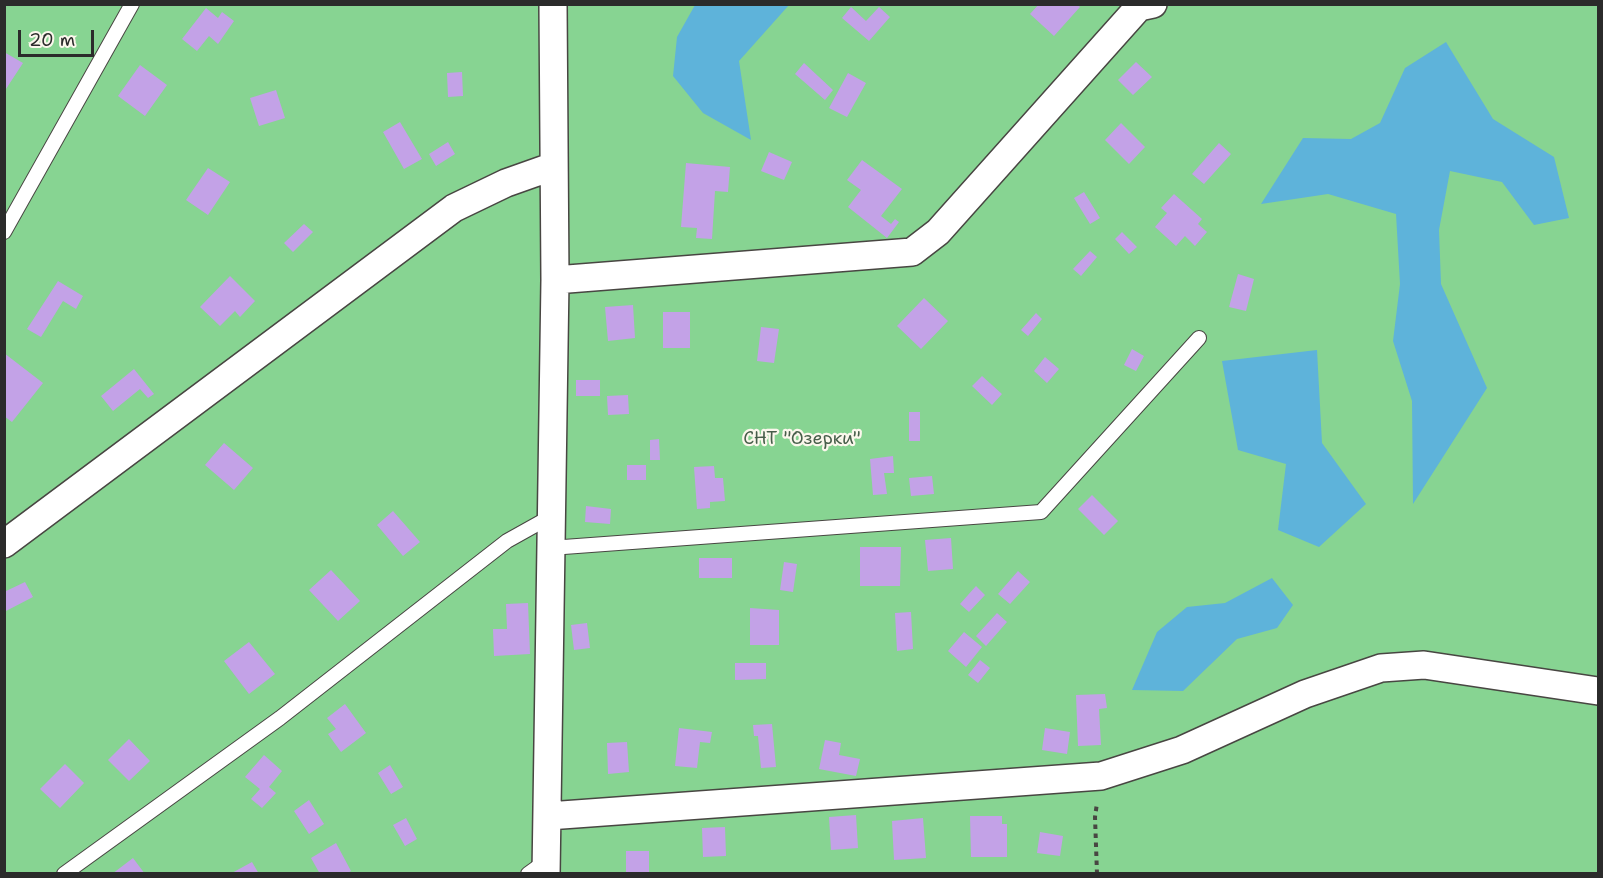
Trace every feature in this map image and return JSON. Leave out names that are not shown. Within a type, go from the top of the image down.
[{"type":"street","points":[[540,869],[548,816],[550,518],[555,280],[553,4]]},
{"type":"street","points":[[555,280],[912,252],[938,232],[1139,7],[1153,4]]},
{"type":"street","points":[[4,544],[454,208],[506,183],[554,166]]},
{"type":"street","points":[[548,816],[1101,777],[1182,750],[1305,694],[1381,668],[1424,665],[1599,691]]},
{"type":"lane","points":[[4,232],[132,4]]},
{"type":"lane","points":[[550,548],[1041,512],[1199,338]]},
{"type":"lane","points":[[64,873],[280,718],[507,541],[550,518]]},
{"type":"path","points":[[1097,873],[1095,817],[1101,777]]},
{"type":"green space","name":"СНТ \"Озерки\"","points":[[5,5],[1598,5],[1598,873],[5,873]]},
{"type":"water","points":[[695,5],[789,5],[739,61],[751,140],[703,113],[673,76],[677,37]]},
{"type":"water","points":[[1446,42],[1493,119],[1554,157],[1569,218],[1534,225],[1502,182],[1450,171],[1439,230],[1441,284],[1487,388],[1413,504],[1412,401],[1393,341],[1400,284],[1396,214],[1328,194],[1261,204],[1303,138],[1351,139],[1380,123],[1405,68]]},
{"type":"water","points":[[1317,350],[1322,443],[1366,504],[1319,547],[1278,530],[1286,464],[1238,450],[1222,361]]},
{"type":"water","points":[[1272,578],[1293,605],[1277,628],[1237,639],[1183,691],[1132,690],[1157,632],[1187,607],[1225,603]]},
{"type":"building","points":[[1039,4],[1077,4],[1080,7],[1054,36],[1030,14]]},
{"type":"building","points":[[851,7],[866,21],[879,7],[890,17],[869,41],[842,18]]},
{"type":"building","points":[[206,8],[218,18],[222,12],[234,21],[218,44],[209,36],[197,51],[182,39]]},
{"type":"building","points":[[4,52],[23,63],[4,92]]},
{"type":"building","points":[[1136,62],[1152,77],[1133,95],[1118,80]]},
{"type":"building","points":[[804,63],[833,90],[825,100],[795,74]]},
{"type":"building","points":[[140,65],[167,85],[145,116],[118,96]]},
{"type":"building","points":[[462,72],[463,96],[448,97],[447,73]]},
{"type":"building","points":[[848,73],[866,83],[847,117],[829,108]]},
{"type":"building","points":[[276,90],[285,118],[259,126],[250,98]]},
{"type":"building","points":[[400,122],[422,159],[404,169],[383,132]]},
{"type":"building","points":[[1121,123],[1145,147],[1129,164],[1105,140]]},
{"type":"building","points":[[448,142],[455,154],[436,166],[429,154]]},
{"type":"building","points":[[1219,143],[1231,154],[1204,184],[1192,174]]},
{"type":"building","points":[[769,152],[792,162],[784,180],[761,171]]},
{"type":"building","points":[[862,160],[902,189],[881,216],[891,224],[895,219],[899,222],[887,238],[848,207],[861,190],[847,180]]},
{"type":"building","points":[[686,163],[730,167],[728,192],[715,191],[712,239],[696,238],[697,228],[681,227]]},
{"type":"building","points":[[208,168],[230,182],[208,215],[186,200]]},
{"type":"building","points":[[1084,192],[1100,218],[1090,224],[1074,198]]},
{"type":"building","points":[[1174,194],[1202,219],[1198,224],[1207,232],[1195,246],[1185,236],[1176,246],[1155,227],[1167,213],[1161,208]]},
{"type":"building","points":[[304,224],[313,232],[293,252],[284,243]]},
{"type":"building","points":[[1122,232],[1137,247],[1129,254],[1115,239]]},
{"type":"building","points":[[1090,251],[1097,257],[1081,276],[1073,269]]},
{"type":"building","points":[[1238,274],[1254,279],[1246,311],[1229,307]]},
{"type":"building","points":[[230,276],[255,301],[240,317],[235,311],[220,326],[200,307]]},
{"type":"building","points":[[58,281],[83,296],[76,309],[63,301],[41,337],[27,329]]},
{"type":"building","points":[[924,298],[948,321],[921,349],[897,326]]},
{"type":"building","points":[[633,305],[635,338],[608,341],[605,307]]},
{"type":"building","points":[[663,312],[690,312],[690,348],[663,348]]},
{"type":"building","points":[[1036,313],[1042,319],[1028,336],[1021,330]]},
{"type":"building","points":[[761,327],[779,329],[774,363],[757,361]]},
{"type":"building","points":[[1132,349],[1144,356],[1136,371],[1124,365]]},
{"type":"building","points":[[4,353],[43,383],[12,422],[4,416]]},
{"type":"building","points":[[1045,357],[1059,369],[1047,383],[1034,371]]},
{"type":"building","points":[[134,369],[154,394],[148,398],[140,389],[113,411],[101,396]]},
{"type":"building","points":[[982,376],[1002,394],[992,405],[972,386]]},
{"type":"building","points":[[576,380],[600,380],[600,396],[576,396]]},
{"type":"building","points":[[628,395],[629,414],[608,415],[607,396]]},
{"type":"building","points":[[909,412],[920,412],[920,441],[909,441]]},
{"type":"building","points":[[659,439],[660,460],[650,460],[650,440]]},
{"type":"building","points":[[224,443],[253,468],[234,490],[205,465]]},
{"type":"building","points":[[893,456],[894,473],[884,473],[887,494],[873,495],[870,459]]},
{"type":"building","points":[[627,465],[646,465],[646,480],[627,480]]},
{"type":"building","points":[[714,466],[715,478],[723,478],[725,501],[710,502],[710,508],[697,509],[694,467]]},
{"type":"building","points":[[932,476],[934,494],[911,496],[909,478]]},
{"type":"building","points":[[1092,495],[1118,521],[1104,535],[1078,509]]},
{"type":"building","points":[[586,506],[611,509],[610,524],[585,522]]},
{"type":"building","points":[[393,511],[420,542],[403,556],[377,525]]},
{"type":"building","points":[[951,538],[953,569],[928,571],[925,540]]},
{"type":"building","points":[[860,547],[901,547],[900,586],[860,586]]},
{"type":"building","points":[[699,558],[732,558],[732,578],[699,578]]},
{"type":"building","points":[[784,562],[797,564],[793,592],[780,590]]},
{"type":"building","points":[[331,570],[360,601],[338,621],[309,590]]},
{"type":"building","points":[[1018,571],[1030,582],[1010,604],[998,594]]},
{"type":"building","points":[[25,582],[33,597],[4,612],[4,592]]},
{"type":"building","points":[[976,586],[985,595],[969,612],[960,604]]},
{"type":"building","points":[[528,603],[530,654],[494,656],[493,629],[507,629],[506,604]]},
{"type":"building","points":[[750,608],[779,610],[779,645],[750,645]]},
{"type":"building","points":[[911,612],[913,649],[897,651],[895,613]]},
{"type":"building","points":[[997,613],[1007,622],[986,646],[976,636]]},
{"type":"building","points":[[587,623],[590,648],[574,650],[571,625]]},
{"type":"building","points":[[964,632],[982,647],[966,667],[948,651]]},
{"type":"building","points":[[249,642],[275,674],[249,694],[224,661]]},
{"type":"building","points":[[980,660],[990,668],[978,683],[968,675]]},
{"type":"building","points":[[735,663],[766,663],[766,679],[735,680]]},
{"type":"building","points":[[1105,694],[1107,708],[1099,709],[1101,745],[1078,746],[1076,695]]},
{"type":"building","points":[[345,704],[366,733],[341,752],[328,734],[336,729],[327,718]]},
{"type":"building","points":[[772,724],[776,767],[761,768],[758,736],[754,736],[753,725]]},
{"type":"building","points":[[679,728],[712,732],[710,743],[700,742],[697,768],[675,766]]},
{"type":"building","points":[[1045,728],[1070,732],[1067,754],[1042,750]]},
{"type":"building","points":[[129,739],[150,761],[129,781],[108,760]]},
{"type":"building","points":[[825,740],[841,743],[839,755],[860,759],[856,776],[819,769]]},
{"type":"building","points":[[627,742],[629,772],[608,774],[607,743]]},
{"type":"building","points":[[264,755],[282,771],[269,787],[276,793],[262,808],[251,799],[260,789],[245,777]]},
{"type":"building","points":[[65,764],[84,783],[60,808],[40,789]]},
{"type":"building","points":[[390,765],[403,787],[391,794],[378,773]]},
{"type":"building","points":[[309,800],[324,824],[309,834],[294,811]]},
{"type":"building","points":[[856,815],[858,848],[831,850],[829,817]]},
{"type":"building","points":[[970,816],[1002,816],[1002,824],[1007,824],[1007,857],[971,857]]},
{"type":"building","points":[[406,818],[417,839],[405,846],[393,825]]},
{"type":"building","points":[[923,818],[926,858],[894,860],[892,821]]},
{"type":"building","points":[[725,827],[726,856],[703,857],[702,828]]},
{"type":"building","points":[[1040,832],[1063,836],[1060,856],[1037,853]]},
{"type":"building","points":[[336,843],[351,871],[346,874],[320,874],[311,858]]},
{"type":"building","points":[[626,851],[649,851],[649,874],[626,874]]},
{"type":"building","points":[[133,858],[145,874],[112,874]]},
{"type":"building","points":[[252,862],[259,874],[230,874]]}]
